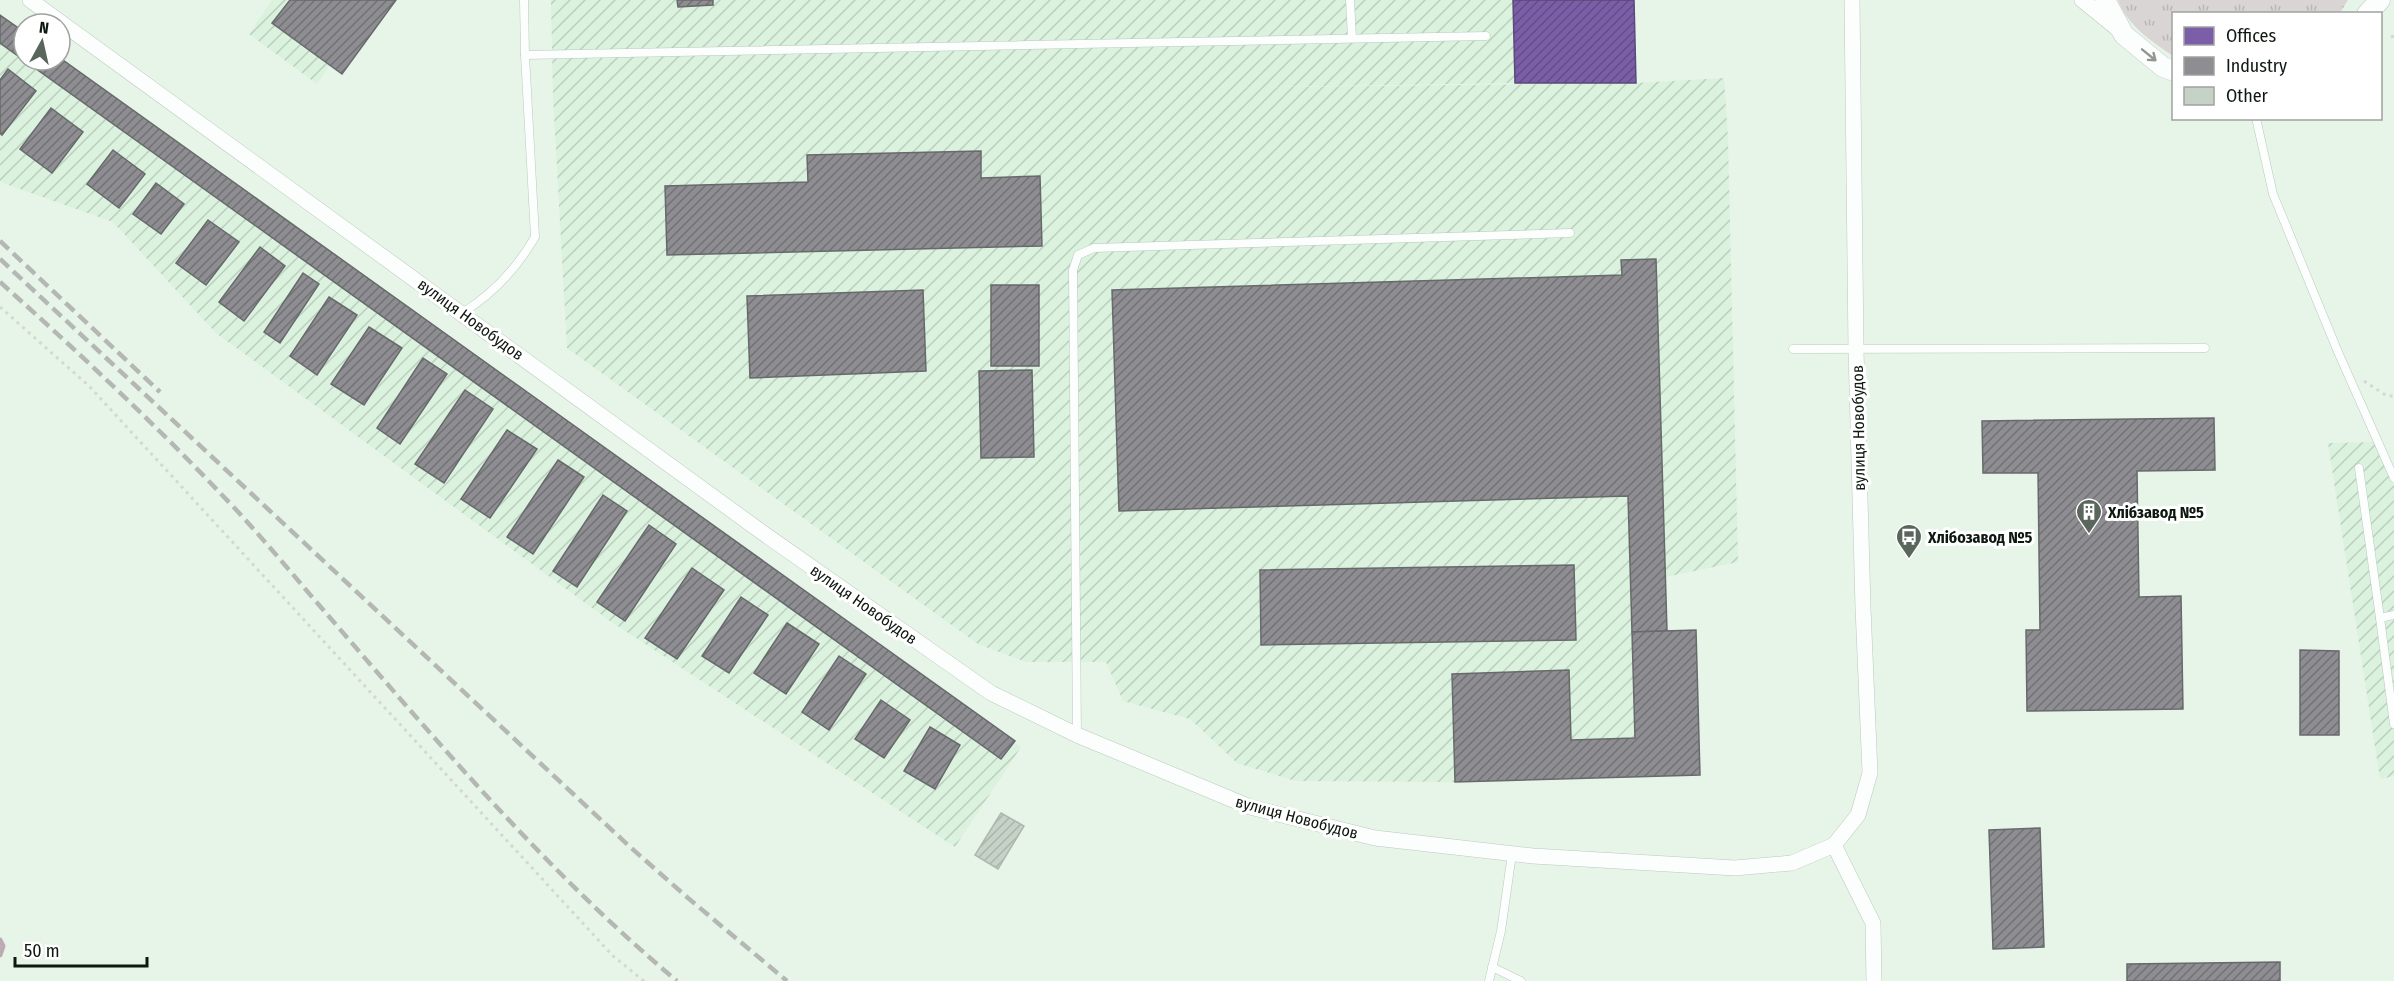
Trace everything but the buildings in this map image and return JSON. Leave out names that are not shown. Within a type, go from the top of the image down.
[{"type":"street","name":"вулиця Новобудов","points":[[30,0],[763,533],[991,693],[1077,735],[1250,807],[1375,838],[1512,854],[1735,868],[1792,863],[1834,845],[1858,815],[1870,773],[1856,350],[1852,0]]},
{"type":"street","points":[[2082,0],[2163,67],[2172,69]]},
{"type":"street","points":[[2105,0],[2124,35]]},
{"type":"street","points":[[2369,12],[2380,0]]},
{"type":"street","points":[[1834,845],[1873,923],[1874,981]]},
{"type":"lane","points":[[462,313],[484,300],[522,259],[535,237],[524,0]]},
{"type":"lane","points":[[1350,0],[1352,38]]},
{"type":"lane","points":[[525,55],[1486,36]]},
{"type":"lane","points":[[2256,120],[2273,194],[2394,478]]},
{"type":"lane","points":[[1077,735],[1073,270],[1078,255],[1094,248],[1570,233]]},
{"type":"lane","points":[[1793,349],[2205,348]]},
{"type":"lane","points":[[2359,468],[2394,724]]},
{"type":"lane","points":[[2380,618],[2394,615]]},
{"type":"lane","points":[[1489,981],[1501,931],[1512,854]]},
{"type":"lane","points":[[1492,967],[1521,981]]},
{"type":"path","points":[[0,307],[89,386],[613,956],[644,981]]},
{"type":"path","points":[[2346,369],[2387,396],[2394,396]]},
{"type":"shaded area","points":[[272,0],[374,0],[317,84],[249,34]]},
{"type":"shaded area","points":[[551,0],[1634,0],[1636,83],[1724,78],[1728,139],[1738,562],[1665,577],[1667,630],[1696,630],[1700,775],[1455,782],[1295,781],[1237,763],[1190,719],[1123,701],[1106,662],[1026,662],[978,644],[567,348],[553,97]],"holes":[[[1515,83],[1555,84],[1202,88]]]},
{"type":"shaded area","points":[[0,27],[12,44],[12,72],[43,72],[257,206],[1021,747],[955,847],[610,621],[216,333],[113,222],[0,181]]},
{"type":"shaded area","points":[[2375,442],[2394,486],[2394,776],[2380,779],[2328,443]]},
{"type":"green space","points":[[2118,0],[2348,0],[2341,12],[2172,12],[2172,55],[2149,39],[2122,9]]},
{"type":"waterway","points":[[0,940],[3,946],[0,955]]},
{"type":"railway","points":[[0,241],[160,392]]},
{"type":"railway","points":[[0,259],[629,846],[787,981]]},
{"type":"railway","points":[[0,282],[113,386],[195,467],[251,526],[497,808],[584,897],[677,981]]},
{"type":"place","name":"Хлібзавод №5","points":[[2089,535]]},
{"type":"place","name":"Хлібозавод №5","points":[[1909,560]]}]
